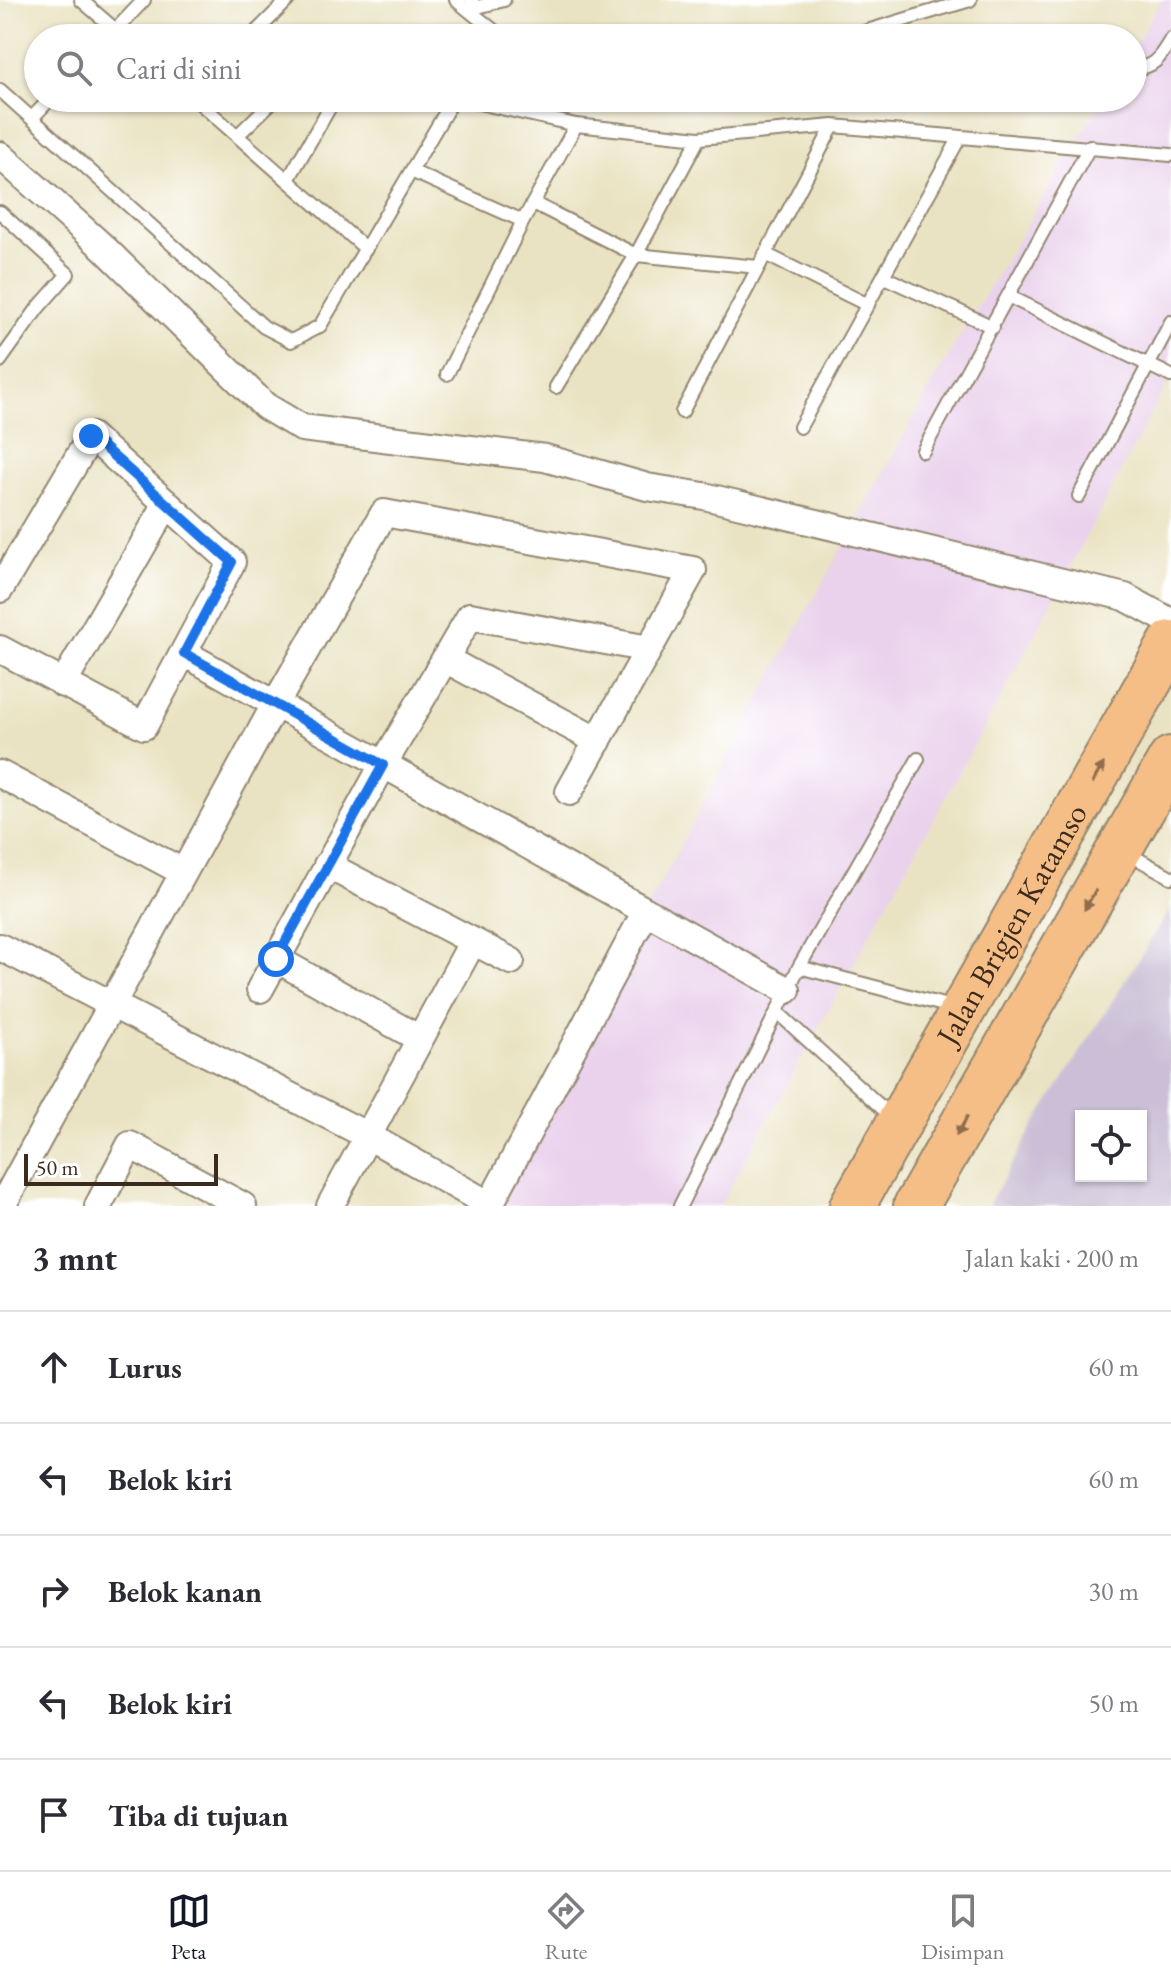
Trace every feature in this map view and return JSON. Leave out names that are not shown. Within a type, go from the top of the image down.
[{"type":"highway","name":"Jalan Brigjen Katamso","points":[[852,1206],[1171,643]]},
{"type":"highway","name":"Jalan Brigjen Katamso","points":[[916,1206],[1171,759]]},
{"type":"street","points":[[0,155],[104,248],[265,406],[302,428],[545,458],[647,487],[704,496],[1125,597],[1171,622]]},
{"type":"street","points":[[0,589],[91,436],[232,562],[144,726],[0,649]]},
{"type":"street","points":[[63,684],[166,505]]},
{"type":"street","points":[[2,1206],[276,703],[384,513],[693,570],[569,792]]},
{"type":"street","points":[[260,989],[383,765],[470,616],[649,649]]},
{"type":"street","points":[[184,653],[788,990]]},
{"type":"street","points":[[445,659],[598,741]]},
{"type":"street","points":[[0,774],[183,872]]},
{"type":"street","points":[[327,865],[511,961]]},
{"type":"street","points":[[2,953],[112,1005],[368,1136],[490,1206],[646,911]]},
{"type":"street","points":[[330,1206],[473,941]]},
{"type":"street","points":[[276,959],[420,1039]]},
{"type":"street","points":[[98,1206],[130,1145],[236,1204]]},
{"type":"lane","points":[[81,0],[105,24]]},
{"type":"lane","points":[[125,24],[144,0]]},
{"type":"lane","points":[[264,24],[288,0]]},
{"type":"lane","points":[[456,0],[471,5],[504,0]]},
{"type":"lane","points":[[890,24],[970,0]]},
{"type":"lane","points":[[471,5],[489,24]]},
{"type":"lane","points":[[1147,66],[1160,59],[1171,39]]},
{"type":"lane","points":[[0,90],[24,111]]},
{"type":"lane","points":[[25,112],[264,327],[291,341],[320,326],[447,112]]},
{"type":"lane","points":[[32,118],[38,112]]},
{"type":"lane","points":[[210,112],[366,249]]},
{"type":"lane","points":[[237,136],[262,112]]},
{"type":"lane","points":[[288,180],[327,112]]},
{"type":"lane","points":[[518,112],[576,125],[699,138],[833,126],[1171,155]]},
{"type":"lane","points":[[447,374],[523,221],[576,125]]},
{"type":"lane","points":[[682,412],[833,126]]},
{"type":"lane","points":[[800,427],[960,137]]},
{"type":"lane","points":[[556,387],[636,255],[699,138]]},
{"type":"lane","points":[[923,451],[1090,146]]},
{"type":"lane","points":[[411,171],[523,221]]},
{"type":"lane","points":[[533,203],[636,255],[758,267]]},
{"type":"lane","points":[[0,212],[68,274],[38,308],[0,361]]},
{"type":"lane","points":[[765,254],[868,305]]},
{"type":"lane","points":[[884,277],[993,327]]},
{"type":"lane","points":[[1010,297],[1171,376]]},
{"type":"lane","points":[[1079,496],[1171,322]]},
{"type":"lane","points":[[680,1206],[788,990],[918,759]]},
{"type":"lane","points":[[1119,849],[1171,877]]},
{"type":"lane","points":[[788,990],[963,1010]]},
{"type":"lane","points":[[788,990],[899,1123]]},
{"type":"shaded area","points":[[1162,0],[1171,0],[1171,376],[1018,666],[720,1206],[487,1206],[941,368],[1095,112],[1147,112],[1147,25]]},
{"type":"shaded area","points":[[1171,908],[1171,1206],[988,1206],[1036,1122]]},
{"type":"route","points":[[91,436],[232,562],[184,653],[383,765],[276,959]]}]
